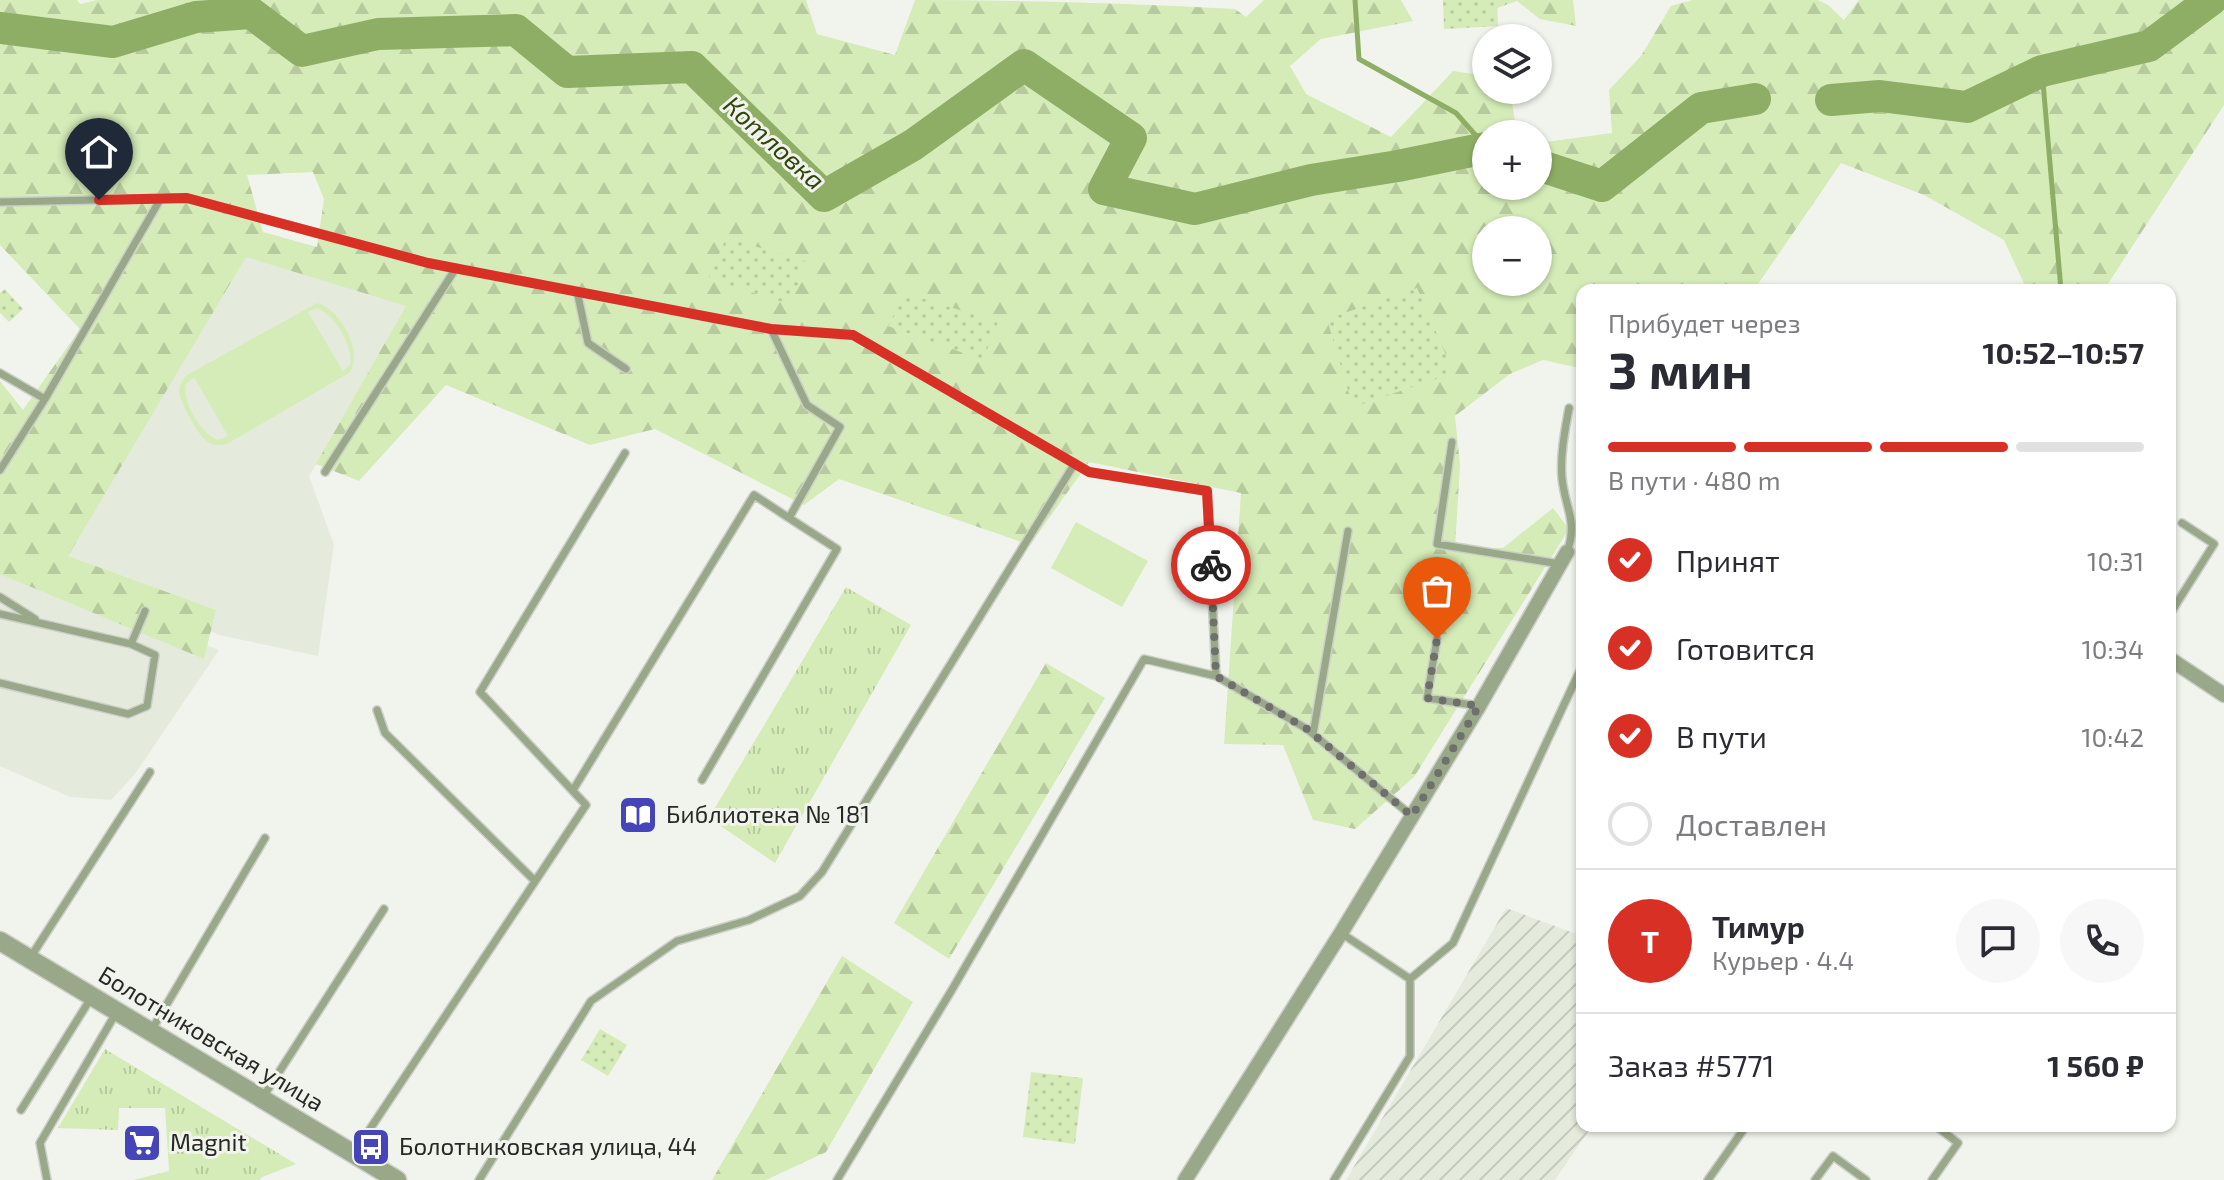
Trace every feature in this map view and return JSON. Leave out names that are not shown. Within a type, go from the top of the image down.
[{"type":"street","points":[[1185,1180],[1479,706],[1563,558]]},
{"type":"street","points":[[2176,663],[2224,695]]},
{"type":"street","name":"Болотниковская улица","points":[[0,941],[397,1180]]},
{"type":"lane","points":[[0,470],[45,399],[161,198]]},
{"type":"lane","points":[[0,202],[187,198],[428,263],[771,329],[853,335],[1089,472],[1207,491],[1216,676]]},
{"type":"lane","points":[[325,472],[456,268]]},
{"type":"lane","points":[[577,291],[588,343],[626,369]]},
{"type":"lane","points":[[771,329],[807,405],[840,427],[789,518]]},
{"type":"lane","points":[[0,373],[45,399]]},
{"type":"lane","points":[[1452,442],[1437,544],[1563,558],[1573,536],[1562,478],[1564,432],[1569,408]]},
{"type":"lane","points":[[354,1153],[586,805],[480,692],[625,453]]},
{"type":"lane","points":[[479,1180],[591,1001],[677,941],[749,920],[800,896],[822,872],[1075,463]]},
{"type":"lane","points":[[573,790],[754,495],[837,549],[702,780]]},
{"type":"lane","points":[[2176,604],[2214,544],[2182,523]]},
{"type":"lane","points":[[1313,734],[1348,531]]},
{"type":"lane","points":[[0,597],[41,622]]},
{"type":"lane","points":[[131,644],[145,611]]},
{"type":"lane","points":[[0,614],[131,644],[155,655],[147,706],[128,714],[0,683]]},
{"type":"lane","points":[[1437,639],[1427,698],[1479,706]]},
{"type":"lane","points":[[837,1180],[953,988],[1144,659],[1216,676],[1313,734],[1412,816]]},
{"type":"lane","points":[[1410,979],[1453,943],[1576,679]]},
{"type":"lane","points":[[377,710],[385,733],[535,881]]},
{"type":"lane","points":[[29,959],[150,772]]},
{"type":"lane","points":[[151,1031],[265,838]]},
{"type":"lane","points":[[263,1097],[384,909]]},
{"type":"lane","points":[[1341,933],[1410,979]]},
{"type":"lane","points":[[1334,1180],[1410,1056],[1410,979]]},
{"type":"lane","points":[[21,1110],[92,996]]},
{"type":"lane","points":[[47,1180],[40,1143],[117,1011]]},
{"type":"lane","points":[[1708,1180],[1742,1132]]},
{"type":"lane","points":[[1932,1180],[1958,1143],[1944,1132]]},
{"type":"lane","points":[[1815,1180],[1833,1156],[1866,1180]]},
{"type":"shaded area","points":[[241,247],[421,299],[309,476],[334,545],[318,656],[219,635],[37,561]]},
{"type":"shaded area","points":[[0,555],[50,582],[219,650],[135,774],[111,800],[70,797],[0,766]]},
{"type":"shaded area","points":[[1506,908],[1576,934],[1576,1132],[1588,1132],[1555,1180],[1346,1180]]},
{"type":"green space","points":[[0,0],[77,0],[80,4],[97,0],[806,0],[817,34],[895,55],[915,0],[1235,9],[1246,17],[1264,0],[1401,0],[1413,21],[1321,39],[1290,66],[1306,94],[1391,137],[1453,71],[1472,74],[1472,104],[1512,104],[1515,120],[1472,120],[1472,200],[1552,200],[1552,141],[1612,133],[1609,90],[1641,56],[1671,6],[1692,0],[1818,0],[1844,20],[1859,0],[2224,0],[2224,105],[2108,284],[2024,284],[2004,240],[1924,195],[1841,163],[1758,284],[1576,284],[1576,367],[1543,360],[1510,374],[1455,416],[1460,465],[1455,548],[1503,548],[1553,508],[1569,529],[1414,777],[1355,829],[1313,820],[1283,745],[1224,744],[1241,493],[1089,462],[1030,545],[839,479],[804,505],[655,429],[590,445],[446,385],[359,481],[316,464],[406,306],[246,257],[68,556],[216,610],[204,659],[0,574],[0,381],[23,410],[80,329],[0,245]],"holes":[[[313,172],[324,199],[317,247],[263,232],[247,175]]]},
{"type":"green space","points":[[1443,0],[1497,0],[1498,24],[1444,29]]},
{"type":"green space","points":[[1487,0],[1573,0],[1576,26],[1540,19],[1517,1],[1497,8]]},
{"type":"green space","points":[[71,151],[106,152],[106,175],[71,175]]},
{"type":"green space","points":[[726,238],[808,262],[789,304],[708,279]]},
{"type":"green space","points":[[1417,288],[1454,373],[1353,407],[1327,319]]},
{"type":"green space","points":[[5,289],[23,309],[9,322],[0,313],[0,293]]},
{"type":"green space","points":[[905,293],[998,322],[983,360],[888,326]]},
{"type":"green space","points":[[317,303],[334,313],[341,322],[348,332],[354,354],[349,373],[227,444],[208,442],[190,419],[179,392],[187,375]],"holes":[[[317,308],[330,317],[346,340],[350,365],[343,371],[308,312]],[[194,377],[228,436],[218,440],[212,437],[194,416],[186,391],[186,384]]]},
{"type":"green space","points":[[1076,522],[1148,561],[1122,607],[1051,568]]},
{"type":"green space","points":[[846,587],[911,625],[775,863],[709,818]]},
{"type":"green space","points":[[1046,663],[1105,698],[949,959],[894,923]]},
{"type":"green space","points":[[842,956],[913,1002],[826,1152],[766,1180],[712,1180]]},
{"type":"green space","points":[[600,1029],[627,1045],[608,1076],[581,1060]]},
{"type":"green space","points":[[105,1049],[296,1164],[260,1180],[133,1180],[169,1171],[165,1108],[119,1108],[118,1130],[58,1128]]},
{"type":"green space","points":[[1031,1072],[1083,1078],[1075,1144],[1023,1137]]},
{"type":"waterway","points":[[1355,0],[1359,59],[1456,113],[1472,131]]},
{"type":"waterway","name":"Котловка","points":[[1831,100],[1880,96],[1967,107],[2042,71],[2149,46],[2211,0]]},
{"type":"waterway","name":"Котловка","points":[[0,28],[113,42],[196,17],[251,13],[302,51],[378,34],[516,30],[567,72],[692,67],[824,196],[913,145],[1024,65],[1131,138],[1104,189],[1195,209],[1311,180],[1472,151]]},
{"type":"waterway","points":[[2042,71],[2060,284]]},
{"type":"waterway","name":"Котловка","points":[[1552,170],[1602,186],[1701,108],[1755,99]]},
{"type":"way so far","points":[[1211,565],[1216,676],[1307,729],[1412,816],[1479,706],[1427,698],[1437,639]]},
{"type":"place","name":"Библиотека № 181","points":[[638,815]]},
{"type":"place","name":"Magnit","points":[[142,1143]]},
{"type":"place","name":"Болотниковская улица, 44","points":[[371,1147]]},
{"type":"route","points":[[99,200],[187,198],[428,263],[771,329],[853,335],[1089,472],[1207,491],[1211,565]]}]
